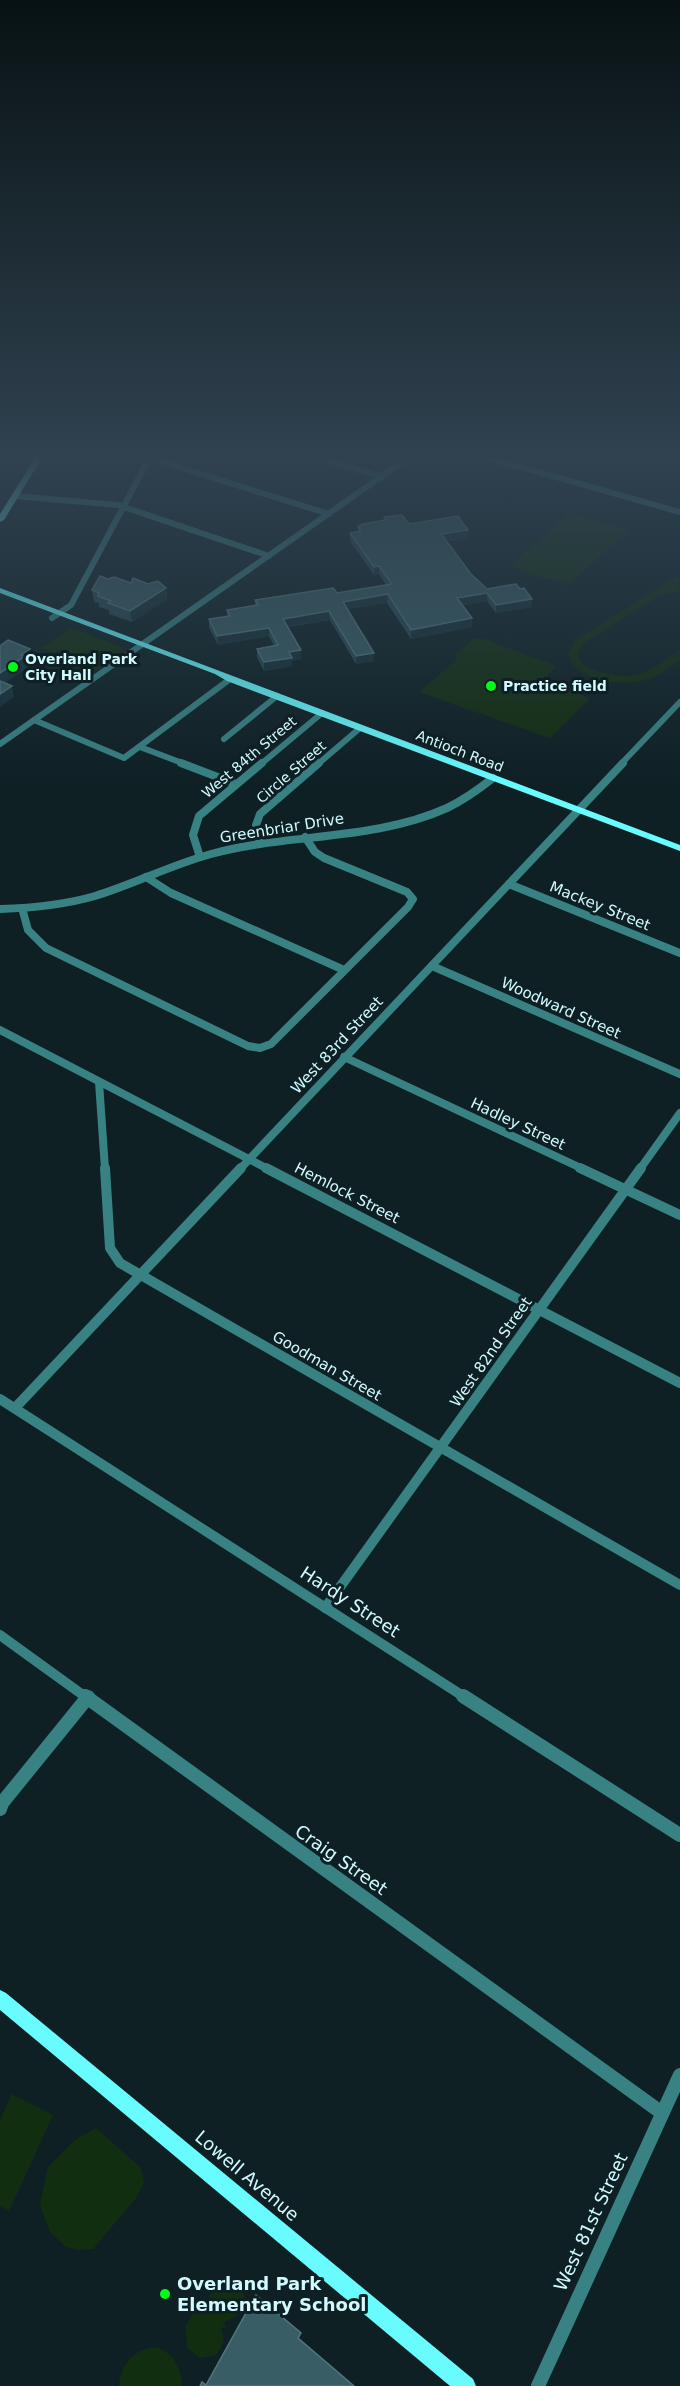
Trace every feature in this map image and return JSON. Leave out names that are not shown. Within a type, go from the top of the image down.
[{"type":"main road","name":"Antioch Road","points":[[0,590],[680,848]]},
{"type":"main road","name":"Antioch Road","points":[[0,598],[213,678],[230,679]]},
{"type":"main road","name":"Lowell Avenue","points":[[0,2000],[466,2386]]},
{"type":"street","points":[[52,618],[71,605],[93,564]]},
{"type":"street","points":[[0,744],[257,564]]},
{"type":"street","points":[[34,720],[124,758],[230,679]]},
{"type":"street","points":[[224,739],[277,696]]},
{"type":"street","name":"West 83rd Street","points":[[15,1408],[680,702]]},
{"type":"street","name":"West 84th Street","points":[[200,857],[192,835],[194,826],[207,808],[322,713]]},
{"type":"street","name":"Circle Street","points":[[260,843],[255,830],[256,820],[260,814],[360,728]]},
{"type":"street","points":[[140,747],[236,784]]},
{"type":"street","name":"Greenbriar Drive","points":[[0,909],[22,908],[93,896],[200,857],[260,843],[375,827],[437,813],[467,800],[493,778]]},
{"type":"street","points":[[22,908],[28,930],[46,948],[248,1046],[260,1048],[271,1044],[408,907],[413,899],[407,892],[324,858],[315,852],[305,837]]},
{"type":"street","points":[[146,877],[171,893],[344,970]]},
{"type":"street","name":"Mackey Street","points":[[509,884],[680,953]]},
{"type":"street","name":"Woodward Street","points":[[432,966],[680,1074]]},
{"type":"street","name":"Hemlock Street","points":[[0,1030],[680,1383]]},
{"type":"street","name":"Hadley Street","points":[[344,1057],[680,1215]]},
{"type":"street","name":"Goodman Street","points":[[99,1082],[110,1248],[120,1263],[680,1585]]},
{"type":"street","name":"West 82nd Street","points":[[325,1608],[680,1113]]},
{"type":"street","name":"Hardy Street","points":[[0,1399],[680,1835]]},
{"type":"street","name":"Craig Street","points":[[0,1635],[662,2113]]},
{"type":"street","points":[[0,1809],[2,1803],[88,1697]]},
{"type":"street","name":"West 81st Street","points":[[538,2386],[680,2075]]},
{"type":"green space","points":[[511,564],[591,564],[567,585],[509,566]]},
{"type":"green space","points":[[675,577],[680,579],[677,586],[680,586],[680,591],[659,596],[586,642],[579,651],[579,659],[594,670],[627,676],[647,671],[680,650],[680,660],[652,678],[629,682],[603,681],[581,672],[573,664],[568,653],[575,640]]},
{"type":"green space","points":[[72,628],[122,647],[124,652],[96,671],[88,667],[92,663],[60,650],[54,653],[40,648]]},
{"type":"green space","name":"Practice field","points":[[482,638],[557,666],[541,681],[590,698],[550,738],[419,692],[456,660],[455,655],[473,639]]},
{"type":"green space","points":[[12,2094],[53,2115],[9,2211],[0,2206],[0,2120]]},
{"type":"green space","points":[[96,2128],[141,2168],[144,2183],[136,2198],[93,2249],[78,2250],[66,2247],[50,2232],[40,2205],[48,2167],[75,2140]]},
{"type":"green space","points":[[234,2277],[240,2281],[245,2299],[235,2317],[223,2322],[226,2326],[225,2329],[221,2326],[224,2342],[216,2355],[200,2358],[188,2348],[185,2327],[197,2307],[205,2304],[220,2279]]},
{"type":"green space","points":[[159,2348],[169,2354],[176,2363],[182,2386],[119,2386],[122,2370],[136,2353]]},
{"type":"building","points":[[372,564],[464,564],[487,589],[516,584],[520,589],[524,588],[532,599],[496,605],[487,593],[457,598],[472,618],[411,630],[388,594],[343,602],[374,653],[356,656],[329,611],[283,619],[301,650],[289,652],[292,658],[264,662],[257,649],[278,645],[269,628],[217,636],[209,619],[230,616],[227,610],[258,605],[255,600],[333,588],[337,593],[392,584],[379,566],[374,567]]},
{"type":"building","points":[[100,576],[108,579],[114,577],[131,583],[133,578],[148,584],[158,581],[166,588],[130,611],[108,603],[111,601],[98,596],[99,593],[92,590]]},
{"type":"building","points":[[8,640],[30,649],[21,655],[25,656],[0,673],[0,646]]},
{"type":"building","points":[[0,681],[12,686],[0,694]]},
{"type":"building","name":"Overland Park Elementary School","points":[[256,2295],[301,2333],[298,2338],[354,2386],[200,2386],[202,2382],[206,2385]]},
{"type":"place","name":"Overland Park City Hall","points":[[13,667]]},
{"type":"place","name":"Practice field","points":[[491,686]]},
{"type":"place","name":"Overland Park Elementary School","points":[[165,2294]]}]
